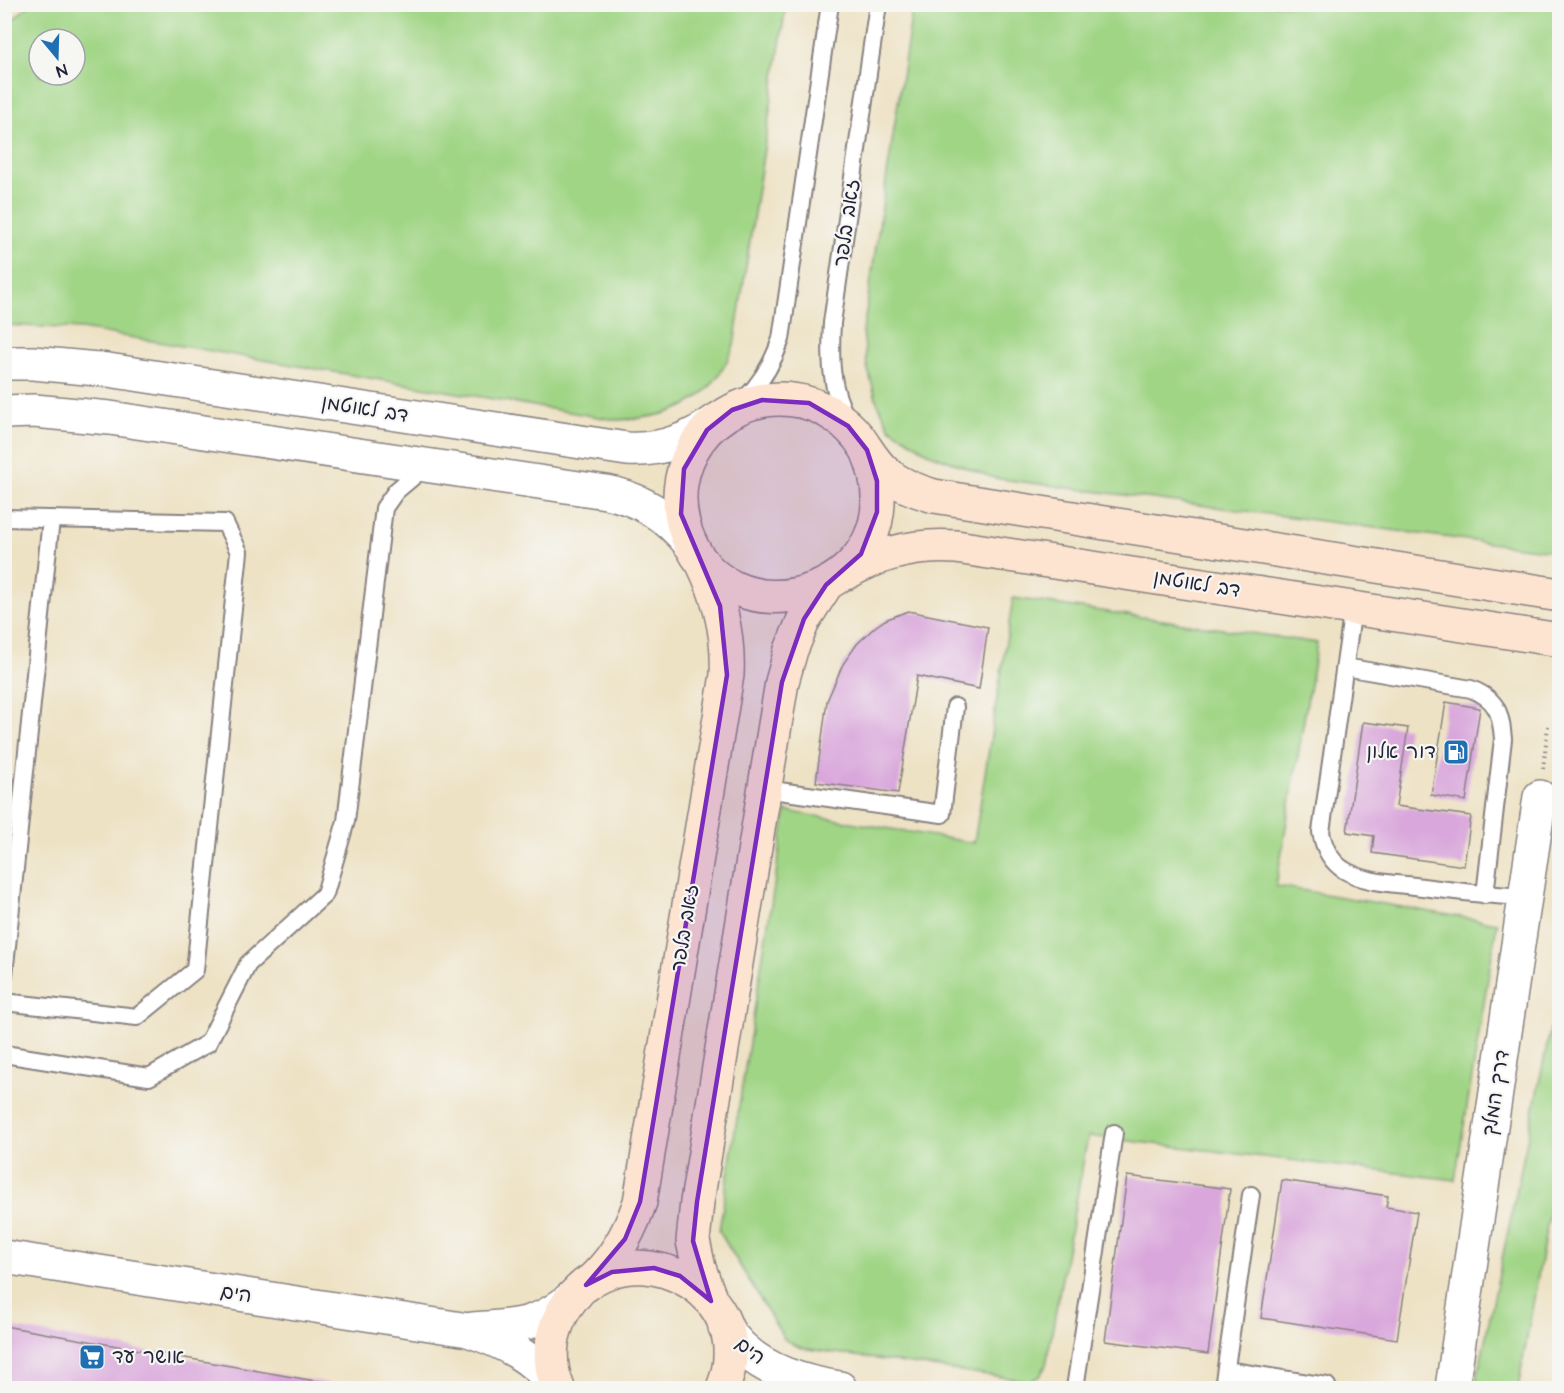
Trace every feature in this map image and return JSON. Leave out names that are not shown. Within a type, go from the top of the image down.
[{"type":"street","name":"דב לאוטמן","points":[[4,363],[33,363],[108,370],[627,449],[649,449],[677,443],[702,431],[725,415]]},
{"type":"street","points":[[696,552],[681,514],[681,483],[684,469],[698,441],[725,415],[762,400],[794,400],[809,403],[830,412],[848,426],[878,466],[895,480],[914,489],[945,498],[1560,595]]},
{"type":"street","points":[[4,412],[34,411],[110,418],[606,492],[629,497],[663,516],[722,580],[735,587],[765,596],[796,596],[833,581]]},
{"type":"street","points":[[723,1389],[729,1369],[730,1355],[718,1314],[699,1268],[693,1240],[697,1202],[782,682],[791,650],[804,619],[833,581],[861,554],[874,527],[878,512],[878,481],[862,444]]},
{"type":"street","name":"דב לאוטמן","points":[[833,581],[858,566],[889,554],[924,546],[945,546],[1560,640]]},
{"type":"street","name":"זאב בלפר","points":[[557,1389],[553,1371],[552,1343],[560,1317],[581,1290],[598,1275],[625,1239],[640,1202],[727,675],[723,617],[712,584],[696,552]]},
{"type":"street","name":"דרך המלך","points":[[1452,1389],[1540,797]]},
{"type":"street","name":"הים","points":[[4,1257],[468,1330],[521,1354],[538,1368],[557,1389]]},
{"type":"street","points":[[581,1290],[612,1272],[633,1268],[654,1268],[680,1276],[697,1287],[718,1314]]},
{"type":"street","name":"הים","points":[[468,1330],[532,1323],[552,1314],[581,1290]]},
{"type":"street","name":"הים","points":[[718,1314],[733,1340],[757,1359],[775,1369],[826,1386]]},
{"type":"street","name":"הים","points":[[776,1389],[826,1386]]},
{"type":"lane","points":[[725,415],[761,381],[773,361],[781,339],[830,4]]},
{"type":"lane","name":"זאב בלפר","points":[[862,444],[839,405],[833,383],[830,352],[832,323],[878,4]]},
{"type":"lane","points":[[4,1054],[149,1077],[208,1043],[248,964],[325,894],[346,821],[384,508],[396,491],[428,465]]},
{"type":"lane","points":[[4,518],[225,523],[239,552],[195,970],[136,1017],[4,1002]]},
{"type":"lane","points":[[4,975],[51,519]]},
{"type":"lane","points":[[1353,608],[1321,832],[1324,846],[1331,859],[1343,869],[1364,879],[1485,895],[1525,897]]},
{"type":"lane","points":[[1345,667],[1471,689],[1486,695],[1496,706],[1502,724],[1503,739],[1485,895]]},
{"type":"lane","points":[[765,789],[942,814],[955,707]]},
{"type":"lane","points":[[1075,1389],[1114,1133]]},
{"type":"lane","points":[[1223,1389],[1251,1195]]},
{"type":"lane","points":[[1226,1370],[1327,1386]]},
{"type":"path","points":[[1540,797],[1548,726]]},
{"type":"highlighted area","points":[[762,400],[809,403],[848,426],[867,450],[877,481],[877,512],[861,554],[826,585],[804,619],[782,682],[697,1202],[693,1241],[711,1301],[680,1276],[654,1268],[612,1272],[586,1285],[625,1239],[640,1202],[727,675],[720,606],[681,514],[684,469],[707,430],[732,410]]},
{"type":"green space","points":[[30,4],[786,5],[734,345],[715,381],[703,394],[673,411],[637,419],[616,420],[82,329],[5,325],[5,27]]},
{"type":"green space","points":[[913,5],[1559,5],[1559,552],[994,478],[930,454],[890,428],[877,402],[867,366],[863,331]]},
{"type":"green space","points":[[1013,598],[1317,643],[1276,886],[1497,923],[1455,1180],[1088,1136],[1046,1365],[1040,1376],[1029,1381],[801,1348],[785,1340],[719,1231],[786,811],[974,843]]},
{"type":"green space","points":[[1559,988],[1559,1158],[1518,1388],[1475,1388]]},
{"type":"building","points":[[908,611],[988,627],[979,689],[917,676],[898,793],[816,782],[827,701],[843,664],[857,644],[875,627],[885,620]]},
{"type":"building","name":"דור אלון","points":[[1446,702],[1480,708],[1466,801],[1431,795]]},
{"type":"building","points":[[1363,722],[1408,728],[1396,806],[1471,816],[1464,866],[1372,853],[1374,836],[1347,832]]},
{"type":"building","points":[[1127,1176],[1230,1189],[1208,1354],[1105,1341]]},
{"type":"building","points":[[1282,1180],[1388,1196],[1386,1207],[1417,1212],[1397,1339],[1261,1318]]},
{"type":"building","name":"אושר עד","points":[[4,1326],[349,1387],[349,1388],[4,1388]]},
{"type":"place","name":"דור אלון","points":[[1456,752]]},
{"type":"place","name":"אושר עד","points":[[92,1357]]}]
